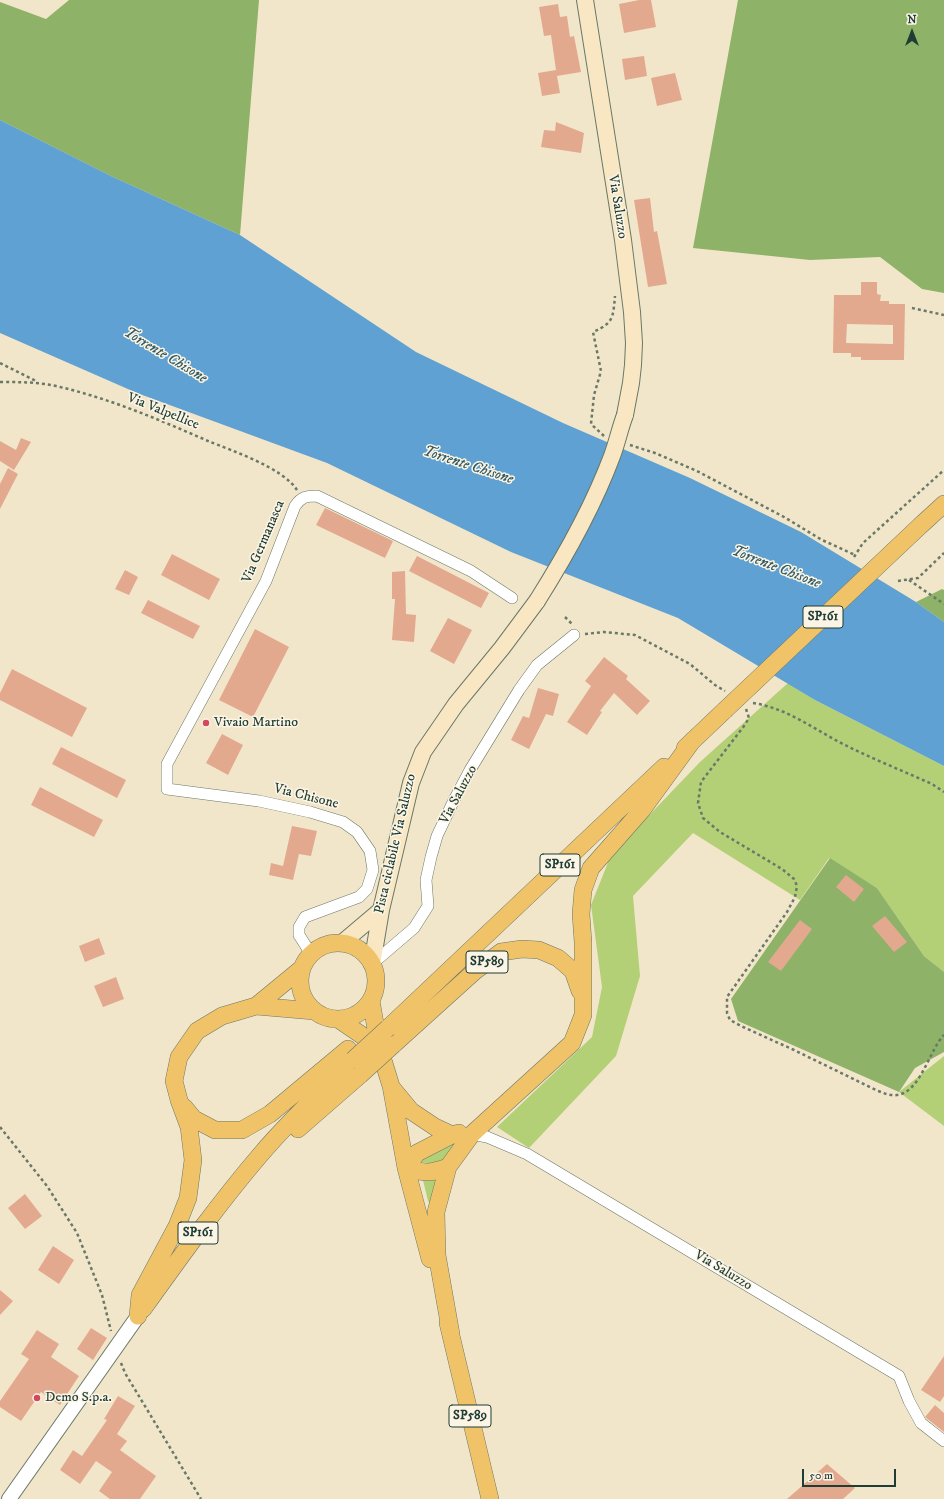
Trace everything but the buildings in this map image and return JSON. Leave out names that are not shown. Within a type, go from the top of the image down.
[{"type":"main road","name":"Via Saluzzo","points":[[372,964],[382,910],[411,783],[423,752],[456,704],[538,601],[574,540],[598,489],[612,455],[624,415],[634,364],[633,327],[623,240],[585,0]]},
{"type":"main road","name":"SP161","points":[[138,1316],[193,1240],[262,1152],[354,1061],[386,1023],[427,991],[944,504]]},
{"type":"main road","name":"SP589","points":[[451,1334],[437,1255],[436,1212],[448,1167],[472,1134],[572,1043],[583,1015],[583,942],[581,914],[583,890],[591,868],[642,810],[693,740]]},
{"type":"main road","points":[[310,954],[330,944],[342,943],[382,910]]},
{"type":"main road","name":"SP589","points":[[342,943],[354,946],[365,953],[372,964],[376,976],[376,988],[371,1000],[386,1046],[391,1086],[406,1168],[451,1334],[490,1499]]},
{"type":"main road","name":"SP589","points":[[314,1010],[256,1006],[222,1016],[197,1031],[179,1057],[174,1081],[179,1100],[194,1119],[215,1130],[242,1130],[354,1061],[386,1046],[475,970],[501,952],[522,949],[539,950],[558,958],[572,971],[584,1000]]},
{"type":"main road","name":"SP589","points":[[310,954],[301,970],[300,981],[301,992],[306,1002],[314,1010],[326,1017],[338,1019],[386,1046]]},
{"type":"main road","name":"SP589","points":[[256,1006],[301,970]]},
{"type":"main road","points":[[338,1019],[351,1017],[362,1010],[371,1000]]},
{"type":"main road","points":[[391,1086],[410,1111],[435,1128],[452,1135]]},
{"type":"main road","points":[[138,1316],[140,1295],[178,1226],[188,1198],[193,1160],[189,1127],[179,1100]]},
{"type":"main road","points":[[448,1167],[434,1172],[424,1172],[406,1168],[417,1153],[452,1135],[461,1133],[472,1134]]},
{"type":"street","name":"Via Germanasca","points":[[167,789],[167,764],[266,581],[295,506],[303,498],[308,496],[317,496],[471,571],[512,598]]},
{"type":"street","name":"Via Saluzzo","points":[[372,964],[414,928],[428,906],[426,880],[437,836],[470,770],[519,690],[537,665],[574,635]]},
{"type":"street","name":"Via Chisone","points":[[167,789],[258,801],[310,812],[343,822],[357,832],[370,851],[373,870],[367,889],[359,897],[305,917],[299,927],[299,935],[310,954]]},
{"type":"street","name":"Via Saluzzo","points":[[472,1134],[487,1137],[527,1154],[899,1376],[909,1401],[921,1423],[944,1441]]},
{"type":"street","name":"SP161","points":[[9,1499],[138,1316]]},
{"type":"path","points":[[610,438],[602,436],[591,424],[594,395],[601,371],[593,332],[602,328],[612,318],[616,290],[628,287]]},
{"type":"path","points":[[912,308],[944,315]]},
{"type":"path","points":[[0,363],[39,382]]},
{"type":"path","name":"Via Valpellice","points":[[0,382],[39,382],[76,390],[99,397],[170,424],[269,468],[285,477],[295,486],[303,498]]},
{"type":"path","points":[[625,443],[655,453],[697,471],[784,517],[822,540],[855,556],[863,543],[944,470]]},
{"type":"path","points":[[898,580],[918,578],[944,553]]},
{"type":"path","points":[[909,579],[944,604]]},
{"type":"path","points":[[574,635],[604,632],[635,635],[690,664],[715,685],[726,691]]},
{"type":"path","points":[[749,702],[768,705],[793,716],[844,745],[932,784],[944,792]]},
{"type":"path","points":[[745,707],[749,718],[701,782],[698,803],[703,818],[720,832],[782,869],[794,878],[797,886],[795,897],[787,912],[727,997],[726,1006],[730,1020],[889,1095],[897,1095],[910,1089],[944,1035]]},
{"type":"path","points":[[0,1127],[47,1186],[77,1233],[102,1295],[115,1349],[125,1373],[201,1499]]},
{"type":"green space","points":[[69,0],[259,0],[240,235],[111,176],[0,120],[0,2],[46,19]]},
{"type":"green space","points":[[738,0],[944,0],[944,293],[922,289],[880,257],[810,260],[693,248]]},
{"type":"green space","points":[[942,589],[944,590],[944,622],[916,602]]},
{"type":"green space","points":[[788,683],[815,700],[944,766],[944,972],[924,956],[877,888],[829,858],[800,900],[693,833],[633,896],[640,976],[616,1056],[529,1148],[497,1127],[592,1037],[602,987],[591,905],[611,855],[700,762]]},
{"type":"green space","points":[[830,858],[877,888],[924,956],[944,972],[944,1052],[915,1068],[899,1092],[738,1021],[731,999]]},
{"type":"green space","points":[[944,1056],[944,1126],[899,1092]]},
{"type":"green space","points":[[460,1140],[451,1156],[436,1165],[419,1161]]},
{"type":"green space","points":[[442,1174],[430,1203],[428,1201],[422,1176]]},
{"type":"water","name":"Torrente Chisone","points":[[0,120],[111,176],[240,235],[416,352],[563,423],[690,478],[801,532],[916,602],[944,622],[944,766],[815,700],[678,618],[511,552],[327,463],[137,393],[0,333]]},
{"type":"place","name":"Vivaio Martino","points":[[206,723]]},
{"type":"place","name":"Demo S.p.a.","points":[[37,1398]]}]
